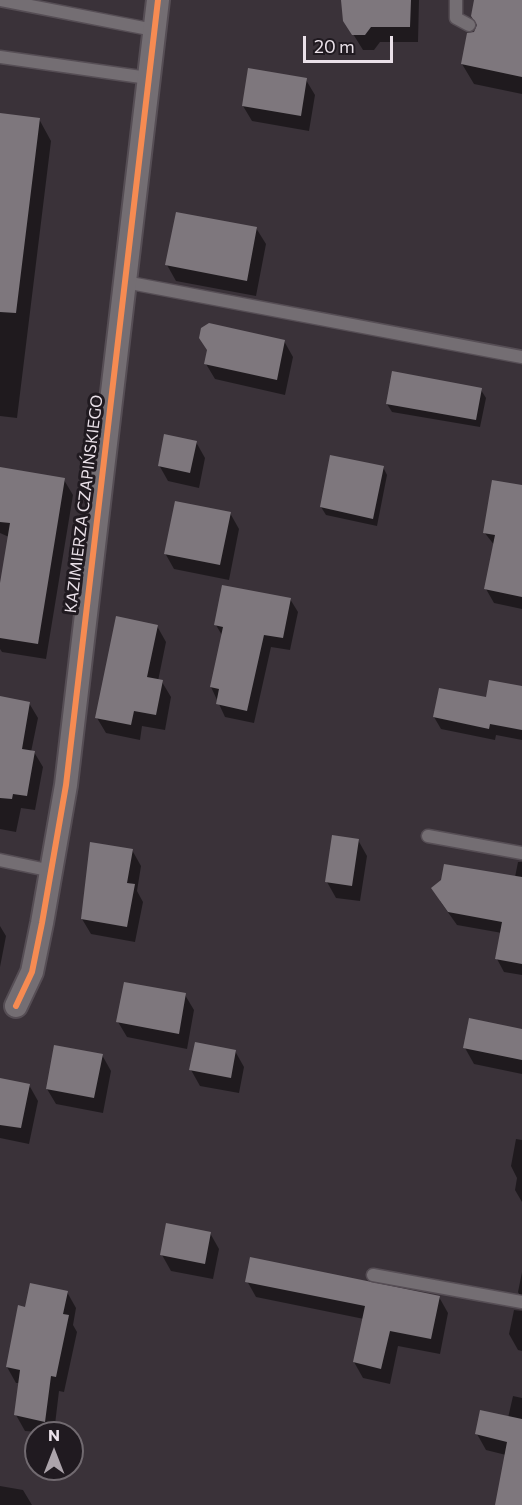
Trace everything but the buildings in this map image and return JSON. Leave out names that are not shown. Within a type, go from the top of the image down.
[{"type":"street","name":"KAZIMIERZA CZAPIŃSKIEGO","points":[[16,1006],[32,972],[66,785],[158,0]]},
{"type":"lane","points":[[0,0],[154,30]]},
{"type":"lane","points":[[456,0],[456,18],[469,25]]},
{"type":"lane","points":[[0,57],[148,78]]},
{"type":"lane","points":[[124,282],[522,357]]},
{"type":"lane","points":[[428,836],[522,853]]},
{"type":"lane","points":[[0,860],[52,871]]},
{"type":"lane","points":[[373,1275],[522,1302]]},
{"type":"cycle path","points":[[16,1006],[32,972],[66,785],[158,0]]}]
